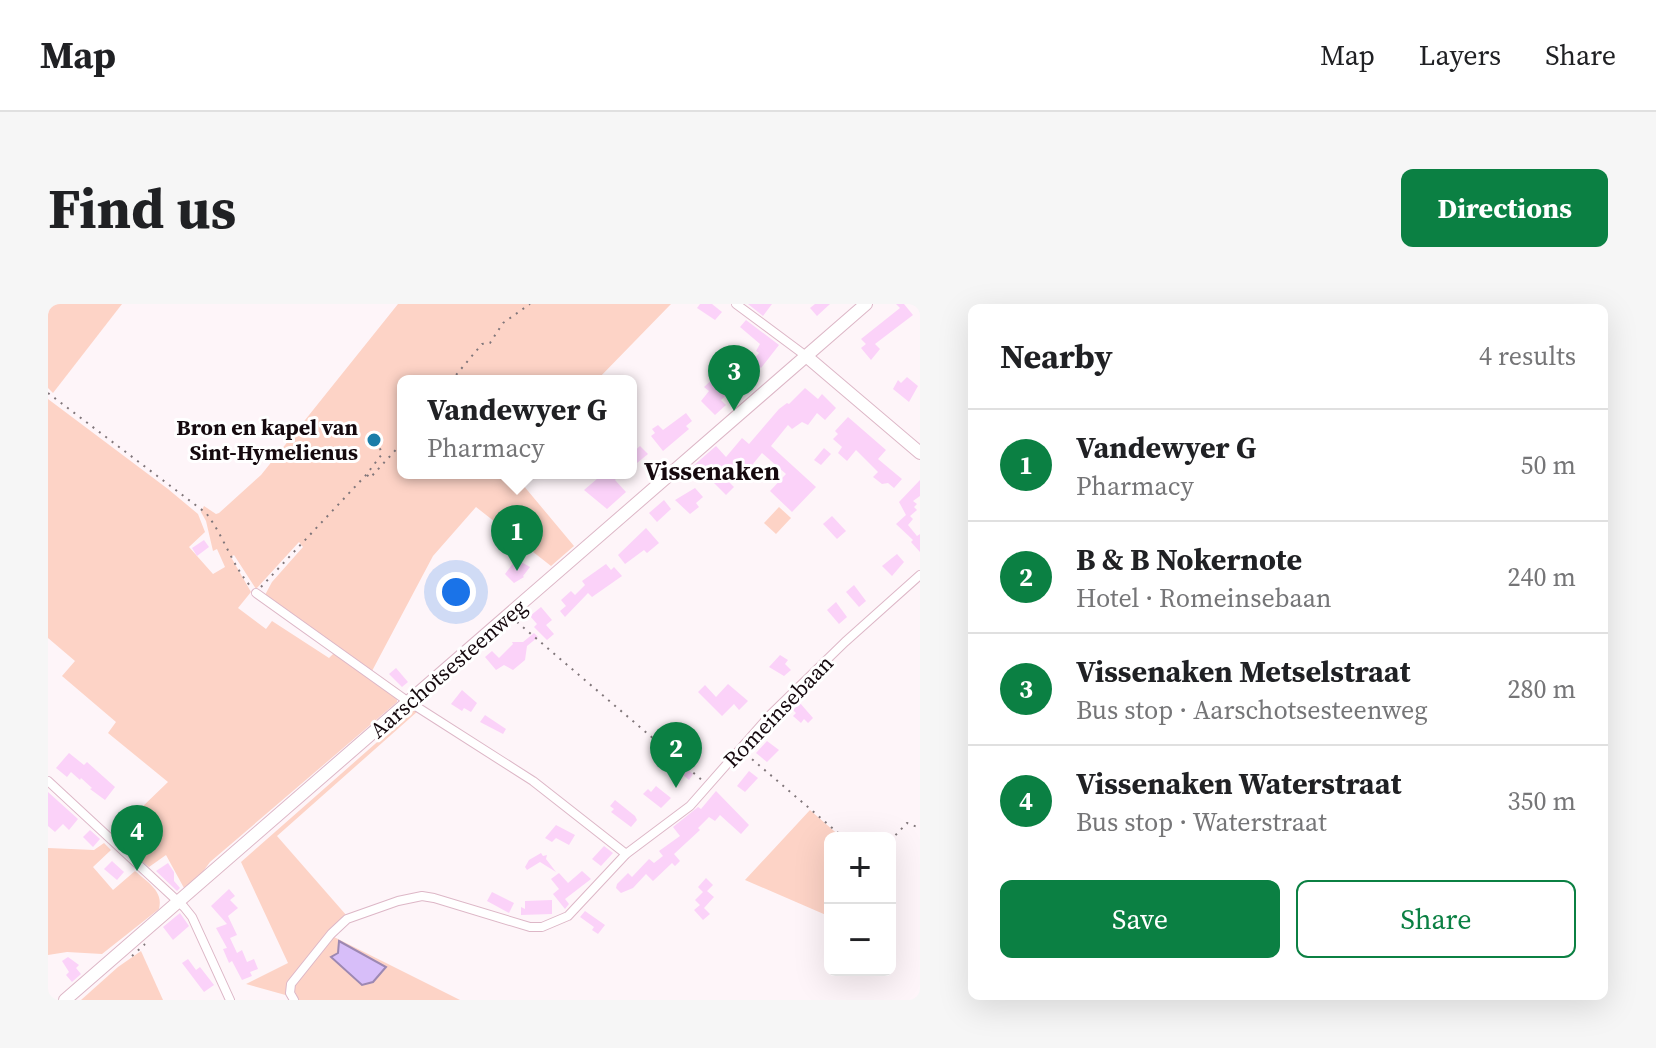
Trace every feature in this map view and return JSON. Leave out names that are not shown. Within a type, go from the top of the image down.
[{"type":"main road","name":"Aarschotsesteenweg","points":[[65,1000],[866,304]]},
{"type":"main road","points":[[806,356],[920,453]]},
{"type":"street","points":[[736,304],[806,356]]},
{"type":"street","name":"Romeinsebaan","points":[[294,1000],[290,993],[291,984],[331,934],[357,914],[398,901],[422,896],[530,927],[542,927],[568,916],[626,854],[690,806],[739,748],[845,642],[920,575]]},
{"type":"street","points":[[256,593],[409,702],[533,781],[626,854]]},
{"type":"street","points":[[48,781],[192,917],[230,1000]]},
{"type":"path","points":[[456,375],[482,344],[490,343],[503,323],[530,304]]},
{"type":"path","points":[[48,393],[206,513],[246,583],[256,593],[366,475],[382,454],[378,443]]},
{"type":"path","points":[[366,475],[370,478],[397,449]]},
{"type":"path","points":[[509,615],[707,785]]},
{"type":"path","points":[[739,748],[837,832]]},
{"type":"path","points":[[896,835],[907,823],[920,828]]},
{"type":"shaded area","points":[[48,304],[122,304],[53,393],[48,388]]},
{"type":"shaded area","points":[[398,304],[671,304],[602,375],[397,375],[397,479],[518,479],[574,546],[551,566],[476,507],[433,556],[372,671],[265,595],[272,582],[303,547],[299,542],[256,589],[234,555],[231,557],[251,592],[238,608],[266,629],[272,621],[329,658],[334,653],[397,697],[397,702],[210,862],[184,888],[166,855],[149,867],[112,836],[168,782],[108,733],[116,722],[62,676],[75,661],[48,638],[48,399],[198,514],[205,532],[189,547],[213,574],[225,567],[217,549],[213,551],[201,512],[204,506],[219,513],[261,475]]},
{"type":"shaded area","points":[[779,507],[791,518],[776,534],[764,523]]},
{"type":"shaded area","points":[[411,709],[418,711],[277,836],[347,916],[289,982],[289,996],[246,984],[288,963],[241,862]]},
{"type":"shaded area","points":[[810,810],[835,832],[824,832],[824,914],[745,880]]},
{"type":"shaded area","points":[[104,843],[111,850],[93,867],[113,890],[135,871],[157,892],[159,909],[102,954],[67,952],[48,955],[48,848],[94,850]]},
{"type":"shaded area","points":[[334,937],[460,1000],[298,1000],[294,989]],"holes":[[[338,945],[386,968],[382,973],[344,968],[332,957],[338,954]]]},
{"type":"shaded area","points":[[339,941],[386,967],[373,982],[362,985],[331,957],[338,953]]},
{"type":"shaded area","points":[[141,951],[163,1000],[81,1000],[118,967]]},
{"type":"building","points":[[700,304],[712,304],[722,312],[715,320],[697,308]]},
{"type":"building","points":[[748,304],[772,304],[763,316]]},
{"type":"building","points":[[815,304],[830,304],[817,316],[810,308]]},
{"type":"building","points":[[896,304],[904,304],[913,315],[875,344],[880,349],[871,360],[861,348],[866,344],[861,339],[900,308]]},
{"type":"building","points":[[746,320],[779,345],[761,368],[759,366],[749,374],[755,380],[749,386],[737,371],[746,363],[749,366],[759,353],[756,351],[760,344],[740,327]]},
{"type":"building","points":[[719,373],[733,389],[721,400],[726,405],[715,415],[701,401],[709,391],[704,387]]},
{"type":"building","points":[[907,377],[918,386],[909,402],[893,389],[898,380],[901,383]]},
{"type":"building","points":[[805,388],[818,399],[822,394],[836,408],[825,420],[817,413],[808,425],[802,422],[792,429],[788,425],[771,446],[816,487],[792,512],[770,491],[786,474],[762,453],[743,476],[735,468],[726,479],[734,487],[726,495],[693,466],[716,446],[726,457],[742,438],[749,444],[779,409]]},
{"type":"building","points":[[686,413],[692,421],[686,426],[689,429],[663,451],[651,436],[655,433],[652,429],[658,425],[663,430]]},
{"type":"building","points":[[848,417],[886,450],[878,459],[902,479],[894,488],[873,477],[878,472],[856,450],[847,461],[838,453],[842,447],[833,439],[838,434],[835,431]]},
{"type":"building","points":[[640,446],[648,454],[637,463],[637,449]]},
{"type":"building","points":[[824,448],[831,454],[821,465],[814,460]]},
{"type":"building","points":[[597,479],[616,479],[626,492],[607,509],[584,490]]},
{"type":"building","points":[[920,480],[920,496],[913,501],[917,504],[914,507],[917,510],[910,516],[913,519],[908,525],[917,536],[920,534],[920,552],[911,542],[913,540],[896,524],[906,515],[899,502]]},
{"type":"building","points":[[695,488],[703,497],[696,503],[699,507],[690,514],[675,500]]},
{"type":"building","points":[[664,500],[671,509],[657,522],[649,513]]},
{"type":"building","points":[[832,516],[846,531],[837,539],[823,524]]},
{"type":"building","points":[[646,528],[659,543],[625,564],[618,555]]},
{"type":"building","points":[[512,537],[523,546],[530,539],[534,542],[521,556],[508,541]]},
{"type":"building","points":[[204,540],[209,547],[197,556],[192,548]]},
{"type":"building","points":[[897,554],[904,562],[892,576],[882,566]]},
{"type":"building","points":[[516,559],[530,567],[524,577],[514,583],[505,574]]},
{"type":"building","points":[[606,564],[622,576],[592,597],[588,593],[565,617],[560,611],[566,606],[561,600],[571,591],[575,595],[585,585],[582,581]]},
{"type":"building","points":[[854,585],[866,601],[859,607],[846,592]]},
{"type":"building","points":[[836,602],[847,617],[839,624],[827,610]]},
{"type":"building","points":[[541,607],[552,620],[546,625],[554,634],[547,640],[534,627],[537,624],[530,616]]},
{"type":"building","points":[[534,633],[538,637],[527,646],[525,660],[513,670],[504,665],[496,670],[485,657],[492,651],[499,658],[512,642],[523,642]]},
{"type":"building","points":[[780,655],[788,660],[785,664],[791,670],[784,676],[769,667]]},
{"type":"building","points":[[396,668],[408,682],[402,687],[389,674]]},
{"type":"building","points":[[728,684],[748,701],[739,710],[734,704],[722,716],[698,692],[705,685],[716,697]]},
{"type":"building","points":[[462,690],[477,703],[471,712],[464,708],[462,711],[451,704]]},
{"type":"building","points":[[800,703],[813,718],[808,723],[804,719],[801,723],[793,716],[796,713],[793,710]]},
{"type":"building","points":[[485,715],[506,729],[503,734],[480,722]]},
{"type":"building","points":[[767,741],[779,750],[767,762],[756,753]]},
{"type":"building","points":[[666,752],[693,774],[689,780],[662,757]]},
{"type":"building","points":[[69,753],[84,765],[87,762],[115,787],[105,800],[81,778],[71,772],[67,777],[56,768]]},
{"type":"building","points":[[749,771],[758,778],[745,792],[737,786]]},
{"type":"building","points":[[656,786],[671,798],[661,808],[643,794],[648,789],[651,792]]},
{"type":"building","points":[[716,791],[749,825],[741,834],[720,815],[715,821],[709,817],[674,854],[680,861],[675,866],[672,863],[653,881],[646,874],[633,888],[621,893],[616,888],[617,884],[628,873],[632,877],[649,859],[654,863],[663,856],[659,851],[680,836],[673,827],[698,807],[701,809]]},
{"type":"building","points":[[48,792],[78,819],[69,830],[63,824],[55,832],[48,826]]},
{"type":"building","points":[[615,800],[635,816],[637,820],[631,827],[611,812],[614,809],[610,806]]},
{"type":"building","points":[[131,810],[134,818],[117,824],[114,817]]},
{"type":"building","points":[[556,825],[575,835],[569,845],[556,838],[552,842],[545,838]]},
{"type":"building","points":[[90,830],[100,839],[93,847],[83,837]]},
{"type":"building","points":[[604,846],[613,853],[601,866],[592,859]]},
{"type":"building","points":[[541,853],[547,855],[546,859],[556,872],[540,862],[527,870],[525,867],[529,860]]},
{"type":"building","points":[[112,861],[124,872],[117,880],[104,869]]},
{"type":"building","points":[[168,863],[180,888],[177,891],[156,871]]},
{"type":"building","points":[[582,871],[591,879],[565,899],[569,904],[565,909],[553,894],[559,889],[551,879],[559,873],[568,883]]},
{"type":"building","points":[[706,878],[713,885],[707,891],[714,897],[704,908],[710,914],[703,920],[694,910],[700,905],[695,900],[703,892],[698,887]]},
{"type":"building","points":[[229,889],[235,896],[230,900],[238,908],[228,916],[237,935],[230,938],[237,953],[242,950],[247,962],[254,959],[258,969],[242,980],[232,961],[229,963],[223,949],[227,948],[216,928],[227,924],[211,906]]},
{"type":"building","points":[[492,892],[514,903],[509,913],[487,901]]},
{"type":"building","points":[[552,900],[552,914],[521,915],[525,901]]},
{"type":"building","points":[[585,911],[605,925],[598,934],[580,917]]},
{"type":"building","points":[[180,913],[189,926],[173,940],[163,927]]},
{"type":"building","points":[[68,957],[79,965],[76,968],[81,974],[72,982],[66,975],[69,972],[62,961]]},
{"type":"building","points":[[188,959],[196,970],[200,967],[214,985],[204,992],[182,963]]},
{"type":"place","name":"Vissenaken Metselstraat","points":[[734,411]]},
{"type":"place","name":"Bron en kapel van Sint-Hymelienus","points":[[374,440]]},
{"type":"place","name":"Vandewyer G","points":[[517,571]]},
{"type":"place","name":"B & B Nokernote","points":[[676,788]]},
{"type":"place","name":"Vissenaken Waterstraat","points":[[137,871]]},
{"type":"district","name":"Vissenaken","points":[[712,471]]}]
